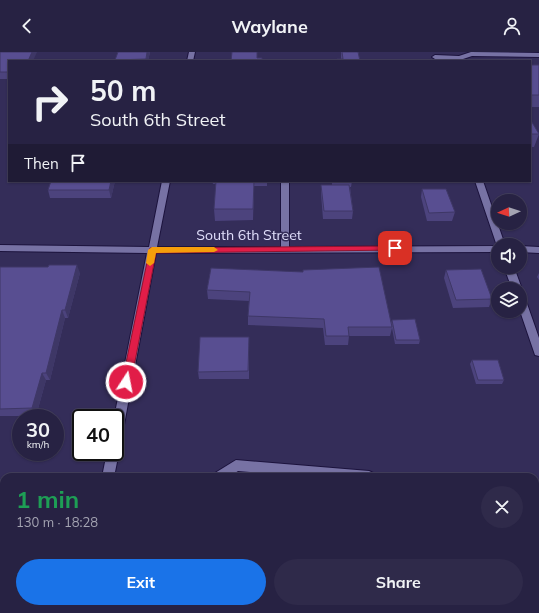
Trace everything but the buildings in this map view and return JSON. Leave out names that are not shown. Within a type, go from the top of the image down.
[{"type":"street","points":[[434,57],[462,59],[471,54],[539,55]]},
{"type":"street","points":[[121,409],[166,182]]},
{"type":"street","points":[[285,249],[286,182]]},
{"type":"street","points":[[479,182],[499,238]]},
{"type":"street","name":"South 6th Street","points":[[0,248],[152,250],[491,249]]},
{"type":"street","points":[[527,250],[539,250]]},
{"type":"street","points":[[527,318],[539,352]]},
{"type":"street","points":[[109,473],[111,461]]},
{"type":"street","points":[[225,473],[236,465],[324,473]]},
{"type":"slow traffic","points":[[150,263],[152,250],[214,250]]},
{"type":"route","points":[[126,382],[152,250],[395,248]]}]
